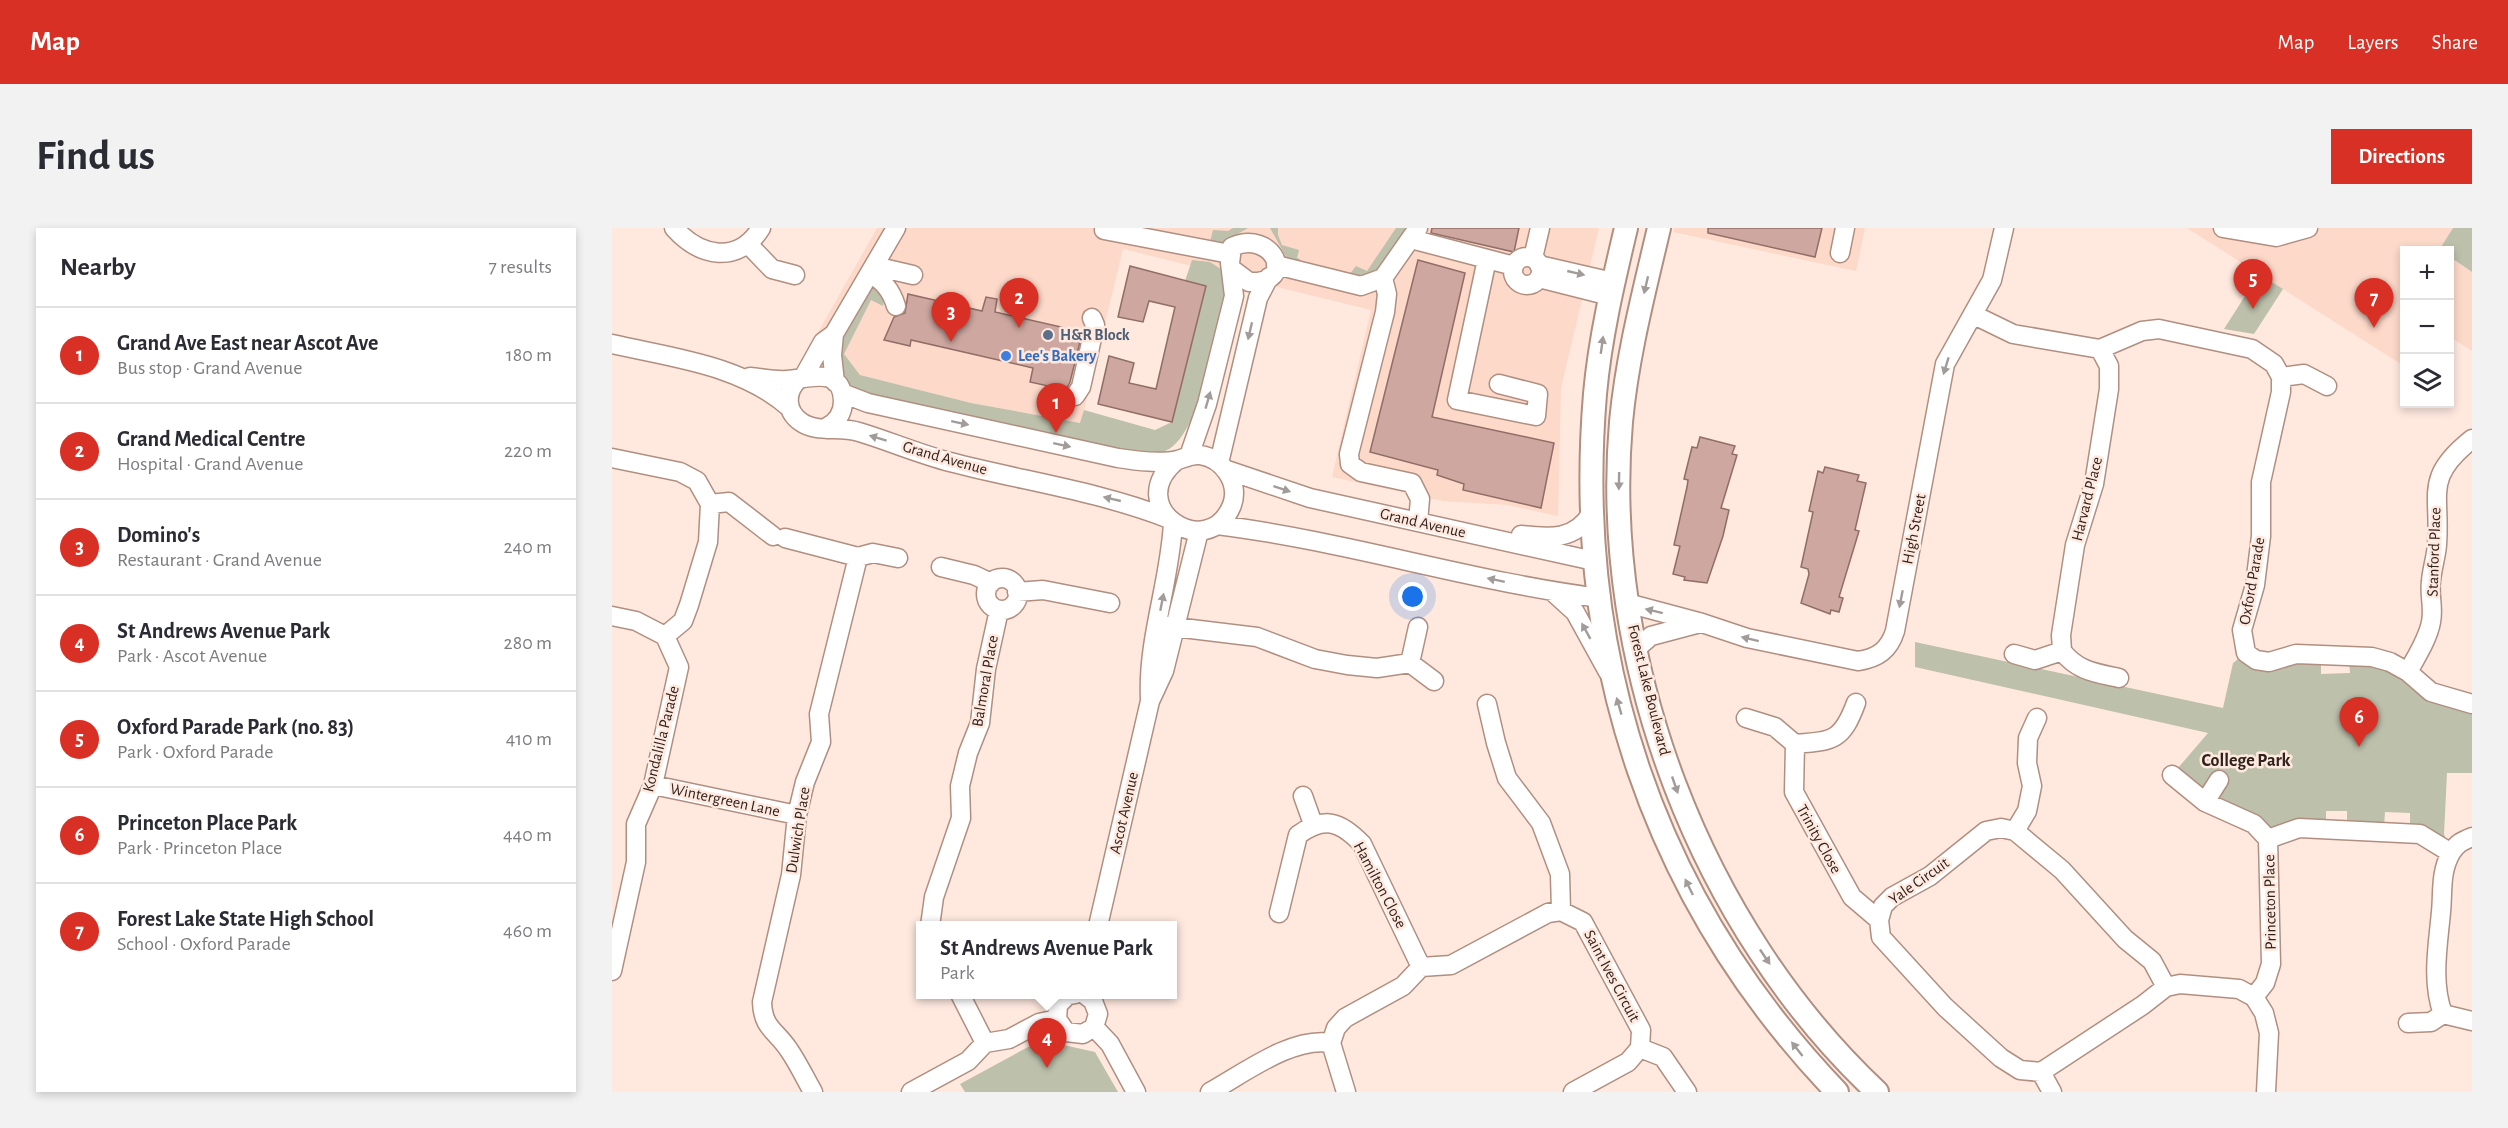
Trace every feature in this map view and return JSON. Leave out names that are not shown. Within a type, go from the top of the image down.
[{"type":"main road","name":"Forest Lake Boulevard","points":[[1626,228],[1611,289],[1595,393],[1592,512],[1594,561],[1611,676],[1647,793],[1663,836],[1698,906],[1751,990],[1803,1057],[1837,1092]]},
{"type":"main road","name":"Forest Lake Boulevard","points":[[1659,228],[1635,333],[1621,423],[1619,487],[1622,566],[1627,603],[1649,703],[1677,792],[1714,874],[1745,928],[1814,1026],[1876,1092]]},
{"type":"main road","name":"Grand Avenue","points":[[1594,561],[1622,566]]},
{"type":"main road","points":[[1601,598],[1627,603]]},
{"type":"street","points":[[674,228],[689,243],[725,254],[733,253],[749,245],[761,228]]},
{"type":"street","points":[[826,427],[840,414],[832,355],[834,334],[896,228]]},
{"type":"street","points":[[1540,228],[1537,267],[1528,284],[1519,282],[1514,275],[1514,266],[1520,259],[1537,267],[1611,289]]},
{"type":"street","points":[[1840,253],[1845,228]]},
{"type":"street","name":"High Street","points":[[1627,603],[1701,623],[1748,639],[1858,661],[1872,659],[1885,651],[1892,642],[1895,631],[1946,364],[1992,280],[2004,228]]},
{"type":"street","points":[[2223,228],[2276,237],[2308,228]]},
{"type":"street","points":[[1104,230],[1231,262],[1249,282],[1262,281],[1273,271]]},
{"type":"street","points":[[1170,520],[1160,507],[1158,493],[1160,480],[1167,468],[1183,458],[1207,404],[1234,296],[1231,262],[1240,238],[1259,232],[1275,249],[1273,271],[1257,298],[1223,466],[1233,484],[1234,500],[1228,514],[1217,525]]},
{"type":"street","points":[[1273,271],[1361,286],[1383,278],[1415,233],[1487,259],[1514,266]]},
{"type":"street","points":[[749,245],[759,259],[772,269],[795,275]]},
{"type":"street","points":[[1487,259],[1457,400],[1536,416],[1538,394],[1499,384]]},
{"type":"street","points":[[872,270],[913,275]]},
{"type":"street","points":[[872,270],[892,294],[896,306]]},
{"type":"street","points":[[1383,278],[1387,294],[1385,312],[1349,454],[1350,464],[1353,469],[1361,472],[1412,483],[1420,499],[1418,522]]},
{"type":"street","points":[[1974,315],[2013,334],[2100,349],[2142,331],[2158,330],[2252,349],[2274,364],[2281,377],[2304,374],[2327,386]]},
{"type":"street","points":[[1075,396],[1081,387],[1095,325],[1092,318]]},
{"type":"street","points":[[790,408],[789,393],[801,378],[822,342],[834,334]]},
{"type":"street","name":"Grand Avenue","points":[[612,344],[743,377],[823,376],[868,403],[1118,458],[1141,461],[1210,458],[1223,466],[1310,498],[1594,561]]},
{"type":"street","name":"Harvard Place","points":[[2062,651],[2061,635],[2075,545],[2094,484],[2109,389],[2109,366],[2100,349]]},
{"type":"street","name":"Grand Avenue","points":[[743,377],[778,398],[802,423],[814,428],[826,427],[855,431],[948,462],[1127,503],[1170,520],[1185,530],[1199,531]]},
{"type":"street","name":"Oxford Parade","points":[[2281,377],[2277,416],[2261,482],[2261,536],[2254,585],[2242,630],[2246,653],[2256,660],[2269,662],[2296,654],[2372,657],[2390,662],[2408,672],[2432,692],[2472,704]]},
{"type":"street","name":"Stanford Place","points":[[2408,672],[2431,625],[2433,610],[2430,583],[2437,547],[2435,495],[2442,472],[2452,455],[2472,439]]},
{"type":"street","points":[[612,458],[680,472],[697,481],[710,504],[708,542],[683,621],[665,636],[645,624],[612,616]]},
{"type":"street","points":[[710,504],[729,502],[779,537],[858,556],[873,553],[898,558]]},
{"type":"street","points":[[1507,542],[1514,534],[1556,539],[1582,525],[1592,512]]},
{"type":"street","name":"Ascot Avenue","points":[[1099,921],[1150,701],[1164,672],[1171,554],[1170,520]]},
{"type":"street","points":[[1199,531],[1217,525],[1276,532],[1553,592],[1601,598]]},
{"type":"street","name":"Ascot Avenue","points":[[1166,626],[1199,531]]},
{"type":"street","name":"Dulwich Place","points":[[813,1092],[789,1048],[769,1028],[762,1016],[762,1002],[791,875],[797,815],[805,782],[821,742],[819,714],[858,556]]},
{"type":"street","points":[[941,567],[974,575],[991,583]]},
{"type":"street","points":[[999,579],[1007,579],[1014,584],[1017,592],[1013,606],[999,610],[993,607],[987,599],[986,592],[991,583],[999,579]]},
{"type":"street","points":[[1017,592],[1043,590],[1110,603]]},
{"type":"street","points":[[1553,592],[1575,612],[1611,676]]},
{"type":"street","name":"Balmoral Place","points":[[931,921],[934,897],[960,818],[960,786],[968,753],[980,723],[986,669],[999,610]]},
{"type":"street","points":[[1637,648],[1651,636],[1701,623]]},
{"type":"street","points":[[1166,626],[1257,637],[1315,659],[1347,665],[1377,668],[1410,663],[1434,681]]},
{"type":"street","points":[[1410,663],[1418,627]]},
{"type":"street","name":"Kondalilla Parade","points":[[612,971],[636,862],[636,824],[653,785],[679,667],[665,636]]},
{"type":"street","points":[[2014,654],[2035,660],[2062,651],[2070,662],[2084,670],[2119,678]]},
{"type":"street","points":[[1346,1092],[1334,1060],[1331,1043],[1336,1028],[1345,1018],[1403,986],[1421,967],[1450,965],[1548,912],[1561,911],[1560,874],[1541,823],[1507,778],[1487,704]]},
{"type":"street","points":[[1746,718],[1775,727],[1795,744],[1829,741],[1848,726],[1856,704]]},
{"type":"street","points":[[2037,718],[2028,738],[2027,763],[2032,786],[2027,811],[2015,831],[2062,870],[2125,939],[2152,961],[2166,987]]},
{"type":"street","name":"Trinity Close","points":[[1795,744],[1794,792],[1852,897],[1879,920]]},
{"type":"street","name":"Princeton Place","points":[[2172,775],[2205,802],[2254,824],[2268,839],[2271,964],[2265,983],[2254,997]]},
{"type":"street","points":[[2205,802],[2218,780]]},
{"type":"street","name":"Wintergreen Lane","points":[[653,785],[797,815]]},
{"type":"street","points":[[1280,913],[1298,836],[1313,824],[1303,796]]},
{"type":"street","name":"Hamilton Close","points":[[1313,824],[1333,823],[1348,830],[1362,844],[1421,967]]},
{"type":"street","name":"Yale Circuit","points":[[2015,831],[2001,828],[1986,831],[1930,876],[1892,897],[1883,906],[1879,920],[1881,937],[1945,1007],[2001,1058],[2020,1070],[2041,1072]]},
{"type":"street","name":"Princeton Place","points":[[2268,839],[2299,828],[2420,834],[2451,853]]},
{"type":"street","points":[[2443,1014],[2440,1005],[2435,952],[2443,872],[2451,853],[2460,842],[2472,837]]},
{"type":"street","name":"Saint Ives Circuit","points":[[1561,911],[1583,922],[1641,1030],[1640,1048]]},
{"type":"street","points":[[2052,1092],[2041,1072],[2143,1005],[2166,987],[2180,984],[2239,989],[2254,997],[2264,1012],[2269,1033],[2266,1092]]},
{"type":"street","points":[[963,999],[986,1044]]},
{"type":"street","points":[[1064,999],[1058,1005],[1057,1019],[1066,1032],[1083,1034],[1094,1027],[1098,1014],[1092,999]]},
{"type":"street","points":[[2408,1023],[2431,1022],[2443,1014],[2472,1021]]},
{"type":"street","points":[[910,1092],[968,1061],[986,1044],[1009,1039],[1039,1023],[1057,1019]]},
{"type":"street","points":[[1094,1027],[1110,1044],[1136,1092]]},
{"type":"street","points":[[1210,1092],[1293,1047],[1315,1040],[1331,1043]]},
{"type":"street","points":[[1573,1092],[1628,1062],[1640,1048],[1664,1057],[1687,1092]]},
{"type":"shaded area","points":[[877,228],[1599,228],[1561,388],[1558,516],[1507,505],[1443,501],[1332,477],[1371,310],[1123,249],[1081,423],[971,403],[860,375],[838,347],[812,343]]},
{"type":"shaded area","points":[[1674,228],[1865,228],[1856,271],[1673,232]]},
{"type":"shaded area","points":[[2187,228],[2453,228],[2442,246],[2400,246],[2400,363]]},
{"type":"shaded area","points":[[2454,260],[2472,272],[2472,351],[2454,340]]},
{"type":"green space","points":[[1233,228],[1248,228],[1220,244],[1210,242],[1213,230],[1228,231]]},
{"type":"green space","points":[[1270,228],[1278,228],[1282,245],[1299,250],[1297,258],[1300,259],[1300,263],[1349,275],[1356,266],[1367,271],[1396,228],[1410,228],[1394,254],[1378,273],[1365,279],[1355,279],[1289,262]]},
{"type":"green space","points":[[2453,228],[2472,228],[2472,272],[2454,260],[2454,246],[2442,246]]},
{"type":"green space","points":[[1192,260],[1210,262],[1230,275],[1208,374],[1199,402],[1188,426],[1176,443],[1162,452],[1129,452],[864,394],[849,383],[841,371],[838,357],[846,328],[872,286],[880,288],[884,294],[883,306],[871,300],[844,354],[860,375],[971,403],[1080,423],[1084,410],[1155,430],[1172,422],[1205,287],[1185,281]]},
{"type":"green space","points":[[2259,274],[2283,289],[2254,334],[2224,329]]},
{"type":"green space","points":[[1915,642],[2223,708],[2233,663],[2246,653],[2372,657],[2472,704],[2472,773],[2447,773],[2444,834],[2451,853],[2420,834],[2299,828],[2268,839],[2172,775],[2208,733],[1915,667]],"holes":[[[2321,660],[2349,660],[2350,673],[2321,674]],[[2326,811],[2347,811],[2347,826],[2326,826]],[[2385,812],[2410,813],[2410,828],[2384,827]]]},
{"type":"green space","points":[[1041,1040],[1095,1052],[1118,1092],[965,1092],[960,1084]]},
{"type":"building","points":[[1432,228],[1519,228],[1514,252],[1431,233]]},
{"type":"building","points":[[1708,228],[1822,228],[1815,257],[1708,233]]},
{"type":"building","points":[[1418,260],[1465,273],[1432,417],[1554,443],[1541,508],[1463,490],[1464,484],[1437,475],[1438,470],[1370,452]]},
{"type":"building","points":[[1130,266],[1206,286],[1172,422],[1098,404],[1109,356],[1134,363],[1129,383],[1156,389],[1175,307],[1149,301],[1143,322],[1118,317]]},
{"type":"building","points":[[908,294],[982,311],[986,297],[997,299],[995,312],[1070,329],[1068,339],[1080,342],[1066,390],[1030,382],[1033,368],[911,340],[910,346],[884,340],[894,317],[905,313]]},
{"type":"building","points":[[1700,437],[1735,446],[1732,454],[1737,455],[1721,508],[1729,510],[1723,536],[1707,583],[1684,580],[1685,577],[1673,574],[1680,546],[1674,545],[1688,480],[1684,479],[1692,447],[1697,448]]},
{"type":"building","points":[[1825,467],[1859,475],[1857,481],[1866,483],[1855,530],[1859,531],[1839,597],[1843,598],[1839,612],[1831,610],[1830,614],[1801,603],[1809,574],[1808,569],[1801,567],[1813,512],[1809,511],[1818,471],[1823,473]]},
{"type":"place","name":"Oxford Parade Park (no. 83)","points":[[2253,309]]},
{"type":"place","name":"Grand Medical Centre","points":[[1019,328]]},
{"type":"place","name":"Forest Lake State High School","points":[[2374,328]]},
{"type":"place","name":"H&R Block","points":[[1048,335]]},
{"type":"place","name":"Domino's","points":[[951,342]]},
{"type":"place","name":"Lee's Bakery","points":[[1006,356]]},
{"type":"place","name":"Grand Ave East near Ascot Ave","points":[[1056,433]]},
{"type":"place","name":"Princeton Place Park","points":[[2359,747]]},
{"type":"place","name":"St Andrews Avenue Park","points":[[1047,1068]]},
{"type":"district","name":"College Park","points":[[2246,761]]}]
